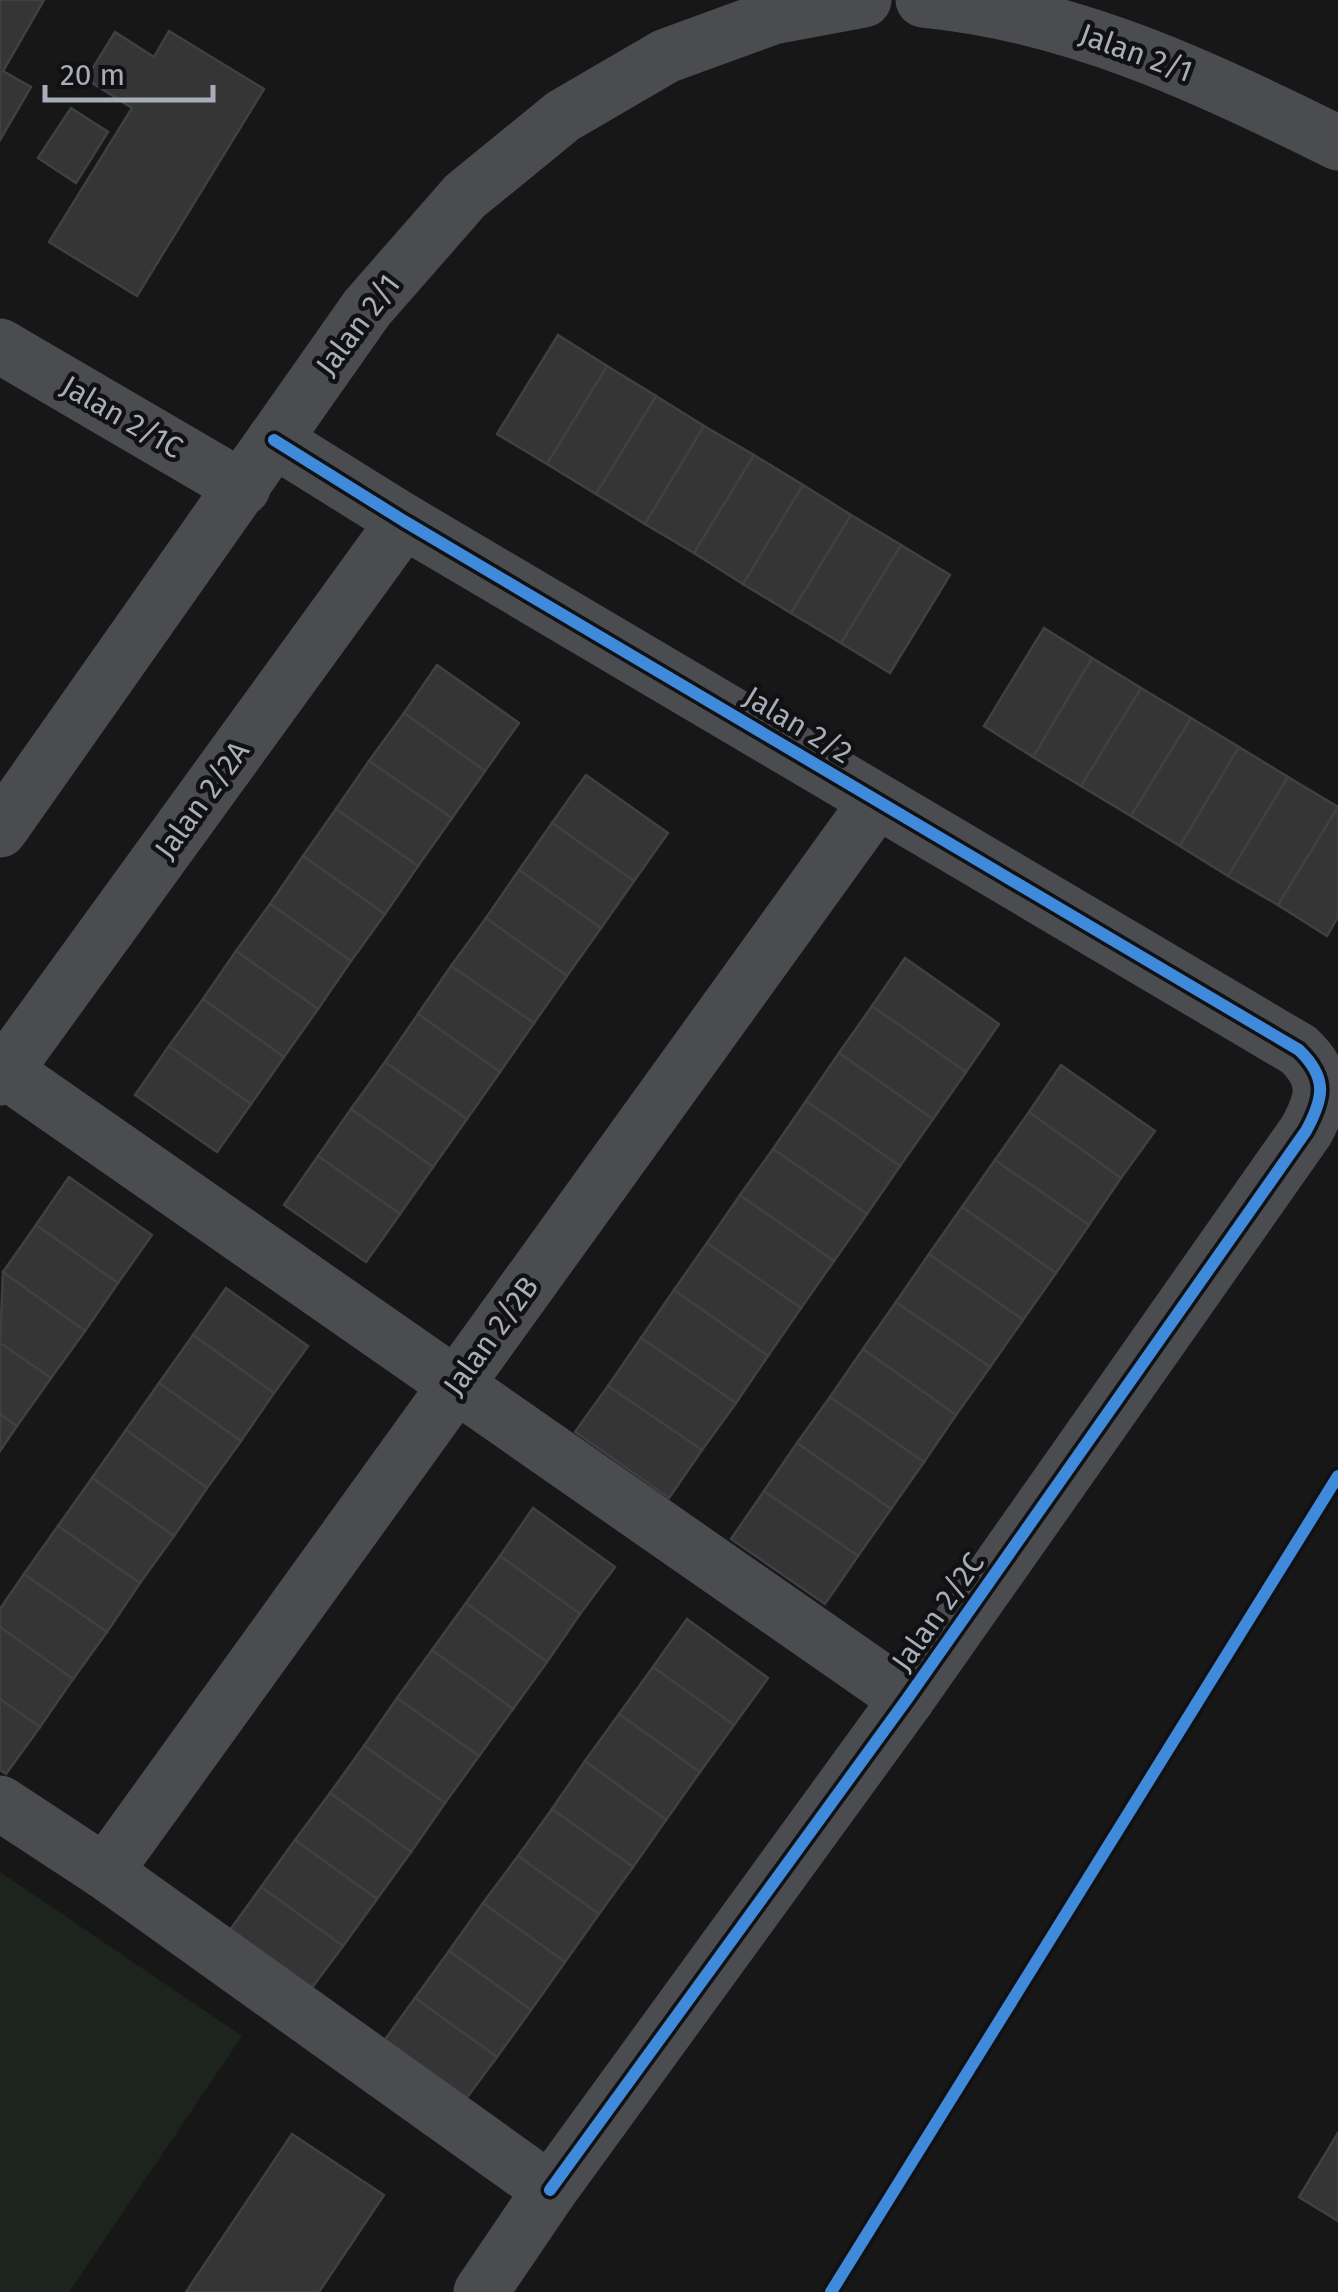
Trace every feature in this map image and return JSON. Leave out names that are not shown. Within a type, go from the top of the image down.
[{"type":"street","name":"Jalan 2/1","points":[[0,830],[367,308],[465,196],[563,116],[666,56],[773,17],[864,0]]},
{"type":"street","name":"Jalan 2/1","points":[[923,0],[978,5],[1078,30],[1178,67],[1338,143]]},
{"type":"street","name":"Jalan 2/1C","points":[[0,346],[243,488]]},
{"type":"street","name":"Jalan 2/2","points":[[274,440],[404,521],[1299,1050]]},
{"type":"street","name":"Jalan 2/2A","points":[[3,1075],[404,521]]},
{"type":"street","name":"Jalan 2/2B","points":[[106,1872],[877,801]]},
{"type":"street","name":"Jalan 2/2C","points":[[481,2292],[550,2190],[907,1699],[1306,1132],[1318,1109],[1321,1084],[1314,1065],[1299,1050]]},
{"type":"street","points":[[3,1075],[456,1384],[907,1699]]},
{"type":"street","points":[[0,1803],[106,1872],[550,2190]]},
{"type":"shaded area","points":[[0,1872],[242,2036],[69,2292],[0,2292]]},
{"type":"building","points":[[0,0],[44,0],[3,71],[31,87],[0,140]]},
{"type":"building","points":[[169,31],[264,89],[137,296],[49,242],[132,108],[86,79],[115,32],[154,57]]},
{"type":"building","points":[[71,108],[108,132],[76,183],[38,158]]},
{"type":"building","points":[[558,335],[607,366],[547,464],[497,434]]},
{"type":"building","points":[[607,366],[656,396],[596,494],[547,464]]},
{"type":"building","points":[[656,396],[704,426],[645,524],[596,494]]},
{"type":"building","points":[[704,426],[754,455],[694,553],[645,524]]},
{"type":"building","points":[[754,455],[803,485],[743,584],[694,553]]},
{"type":"building","points":[[803,485],[851,515],[791,613],[743,584]]},
{"type":"building","points":[[851,515],[901,545],[841,643],[791,613]]},
{"type":"building","points":[[901,545],[950,575],[890,673],[841,643]]},
{"type":"building","points":[[1044,628],[1092,658],[1033,757],[984,726]]},
{"type":"building","points":[[1092,658],[1141,688],[1081,786],[1033,757]]},
{"type":"building","points":[[437,665],[519,723],[485,771],[404,713]]},
{"type":"building","points":[[1141,688],[1191,718],[1131,816],[1081,786]]},
{"type":"building","points":[[404,713],[485,771],[452,818],[369,761]]},
{"type":"building","points":[[1191,718],[1239,747],[1180,846],[1131,816]]},
{"type":"building","points":[[1239,747],[1288,777],[1228,876],[1180,846]]},
{"type":"building","points":[[369,761],[452,818],[418,866],[336,809]]},
{"type":"building","points":[[586,775],[668,833],[634,881],[552,823]]},
{"type":"building","points":[[1288,777],[1338,807],[1278,905],[1228,876]]},
{"type":"building","points":[[1338,807],[1338,917],[1327,936],[1278,905]]},
{"type":"building","points":[[336,809],[418,866],[385,914],[303,856]]},
{"type":"building","points":[[552,823],[634,881],[601,928],[519,870]]},
{"type":"building","points":[[303,856],[385,914],[351,961],[270,904]]},
{"type":"building","points":[[519,870],[601,928],[567,976],[486,918]]},
{"type":"building","points":[[270,904],[351,961],[318,1009],[236,951]]},
{"type":"building","points":[[486,918],[567,976],[534,1023],[451,966]]},
{"type":"building","points":[[236,951],[318,1009],[284,1057],[203,999]]},
{"type":"building","points":[[905,958],[999,1024],[966,1072],[872,1006]]},
{"type":"building","points":[[451,966],[534,1023],[500,1072],[418,1014]]},
{"type":"building","points":[[203,999],[284,1057],[251,1104],[169,1046]]},
{"type":"building","points":[[872,1006],[966,1072],[933,1119],[839,1053]]},
{"type":"building","points":[[418,1014],[500,1072],[467,1119],[385,1062]]},
{"type":"building","points":[[169,1046],[251,1104],[217,1152],[135,1095]]},
{"type":"building","points":[[839,1053],[933,1119],[900,1166],[806,1101]]},
{"type":"building","points":[[385,1062],[467,1119],[433,1167],[351,1109]]},
{"type":"building","points":[[1061,1065],[1155,1131],[1121,1178],[1029,1112]]},
{"type":"building","points":[[806,1101],[900,1166],[867,1214],[773,1149]]},
{"type":"building","points":[[351,1109],[433,1167],[400,1214],[318,1156]]},
{"type":"building","points":[[1029,1112],[1121,1178],[1089,1225],[995,1160]]},
{"type":"building","points":[[773,1149],[867,1214],[834,1261],[740,1195]]},
{"type":"building","points":[[318,1156],[400,1214],[366,1262],[284,1205]]},
{"type":"building","points":[[995,1160],[1089,1225],[1056,1273],[962,1207]]},
{"type":"building","points":[[69,1177],[152,1235],[118,1283],[36,1225]]},
{"type":"building","points":[[740,1195],[834,1261],[801,1308],[707,1243]]},
{"type":"building","points":[[962,1207],[1056,1273],[1023,1320],[929,1254]]},
{"type":"building","points":[[36,1225],[118,1283],[85,1331],[3,1272]]},
{"type":"building","points":[[707,1243],[801,1308],[768,1356],[674,1290]]},
{"type":"building","points":[[929,1254],[1023,1320],[990,1367],[896,1302]]},
{"type":"building","points":[[3,1272],[85,1331],[51,1378],[0,1343]]},
{"type":"building","points":[[226,1288],[308,1346],[274,1393],[193,1335]]},
{"type":"building","points":[[674,1290],[768,1356],[736,1403],[641,1338]]},
{"type":"building","points":[[896,1302],[990,1367],[956,1415],[863,1349]]},
{"type":"building","points":[[193,1335],[274,1393],[241,1441],[159,1383]]},
{"type":"building","points":[[641,1338],[736,1403],[702,1450],[608,1386]]},
{"type":"building","points":[[0,1343],[51,1378],[17,1426],[0,1414]]},
{"type":"building","points":[[863,1349],[956,1415],[924,1462],[830,1397]]},
{"type":"building","points":[[159,1383],[241,1441],[207,1488],[126,1430]]},
{"type":"building","points":[[608,1386],[702,1450],[669,1498],[575,1432]]},
{"type":"building","points":[[830,1397],[924,1462],[891,1509],[797,1443]]},
{"type":"building","points":[[0,1414],[17,1426],[0,1451]]},
{"type":"building","points":[[126,1430],[207,1488],[174,1536],[92,1478]]},
{"type":"building","points":[[797,1443],[891,1509],[858,1556],[764,1491]]},
{"type":"building","points":[[92,1478],[174,1536],[140,1583],[58,1526]]},
{"type":"building","points":[[764,1491],[858,1556],[825,1604],[731,1539]]},
{"type":"building","points":[[533,1508],[615,1567],[580,1614],[500,1556]]},
{"type":"building","points":[[58,1526],[140,1583],[107,1632],[24,1574]]},
{"type":"building","points":[[500,1556],[580,1614],[547,1662],[466,1603]]},
{"type":"building","points":[[24,1574],[107,1632],[73,1679],[0,1627],[0,1609]]},
{"type":"building","points":[[466,1603],[547,1662],[513,1709],[432,1650]]},
{"type":"building","points":[[687,1619],[768,1678],[734,1725],[653,1667]]},
{"type":"building","points":[[0,1627],[73,1679],[40,1727],[0,1699]]},
{"type":"building","points":[[432,1650],[513,1709],[479,1756],[397,1698]]},
{"type":"building","points":[[653,1667],[734,1725],[700,1772],[619,1714]]},
{"type":"building","points":[[397,1698],[479,1756],[445,1803],[364,1746]]},
{"type":"building","points":[[0,1699],[40,1727],[6,1774],[0,1770]]},
{"type":"building","points":[[619,1714],[700,1772],[666,1820],[585,1761]]},
{"type":"building","points":[[364,1746],[445,1803],[411,1852],[330,1793]]},
{"type":"building","points":[[585,1761],[666,1820],[633,1867],[552,1809]]},
{"type":"building","points":[[330,1793],[411,1852],[377,1899],[295,1840]]},
{"type":"building","points":[[552,1809],[633,1867],[599,1914],[518,1856]]},
{"type":"building","points":[[295,1840],[377,1899],[343,1946],[261,1887]]},
{"type":"building","points":[[518,1856],[599,1914],[565,1962],[483,1903]]},
{"type":"building","points":[[261,1887],[343,1946],[308,1993],[227,1934]]},
{"type":"building","points":[[483,1903],[565,1962],[531,2010],[449,1951]]},
{"type":"building","points":[[449,1951],[531,2010],[497,2057],[415,1998]]},
{"type":"building","points":[[415,1998],[497,2057],[462,2104],[381,2045]]},
{"type":"building","points":[[1338,2133],[1338,2221],[1299,2197]]},
{"type":"building","points":[[292,2134],[384,2195],[319,2292],[186,2292]]},
{"type":"cycle path","points":[[274,440],[404,521],[1299,1050],[1319,1079],[1317,1108],[1306,1131],[907,1699],[550,2190]]},
{"type":"cycle path","points":[[831,2292],[1338,1476]]}]
